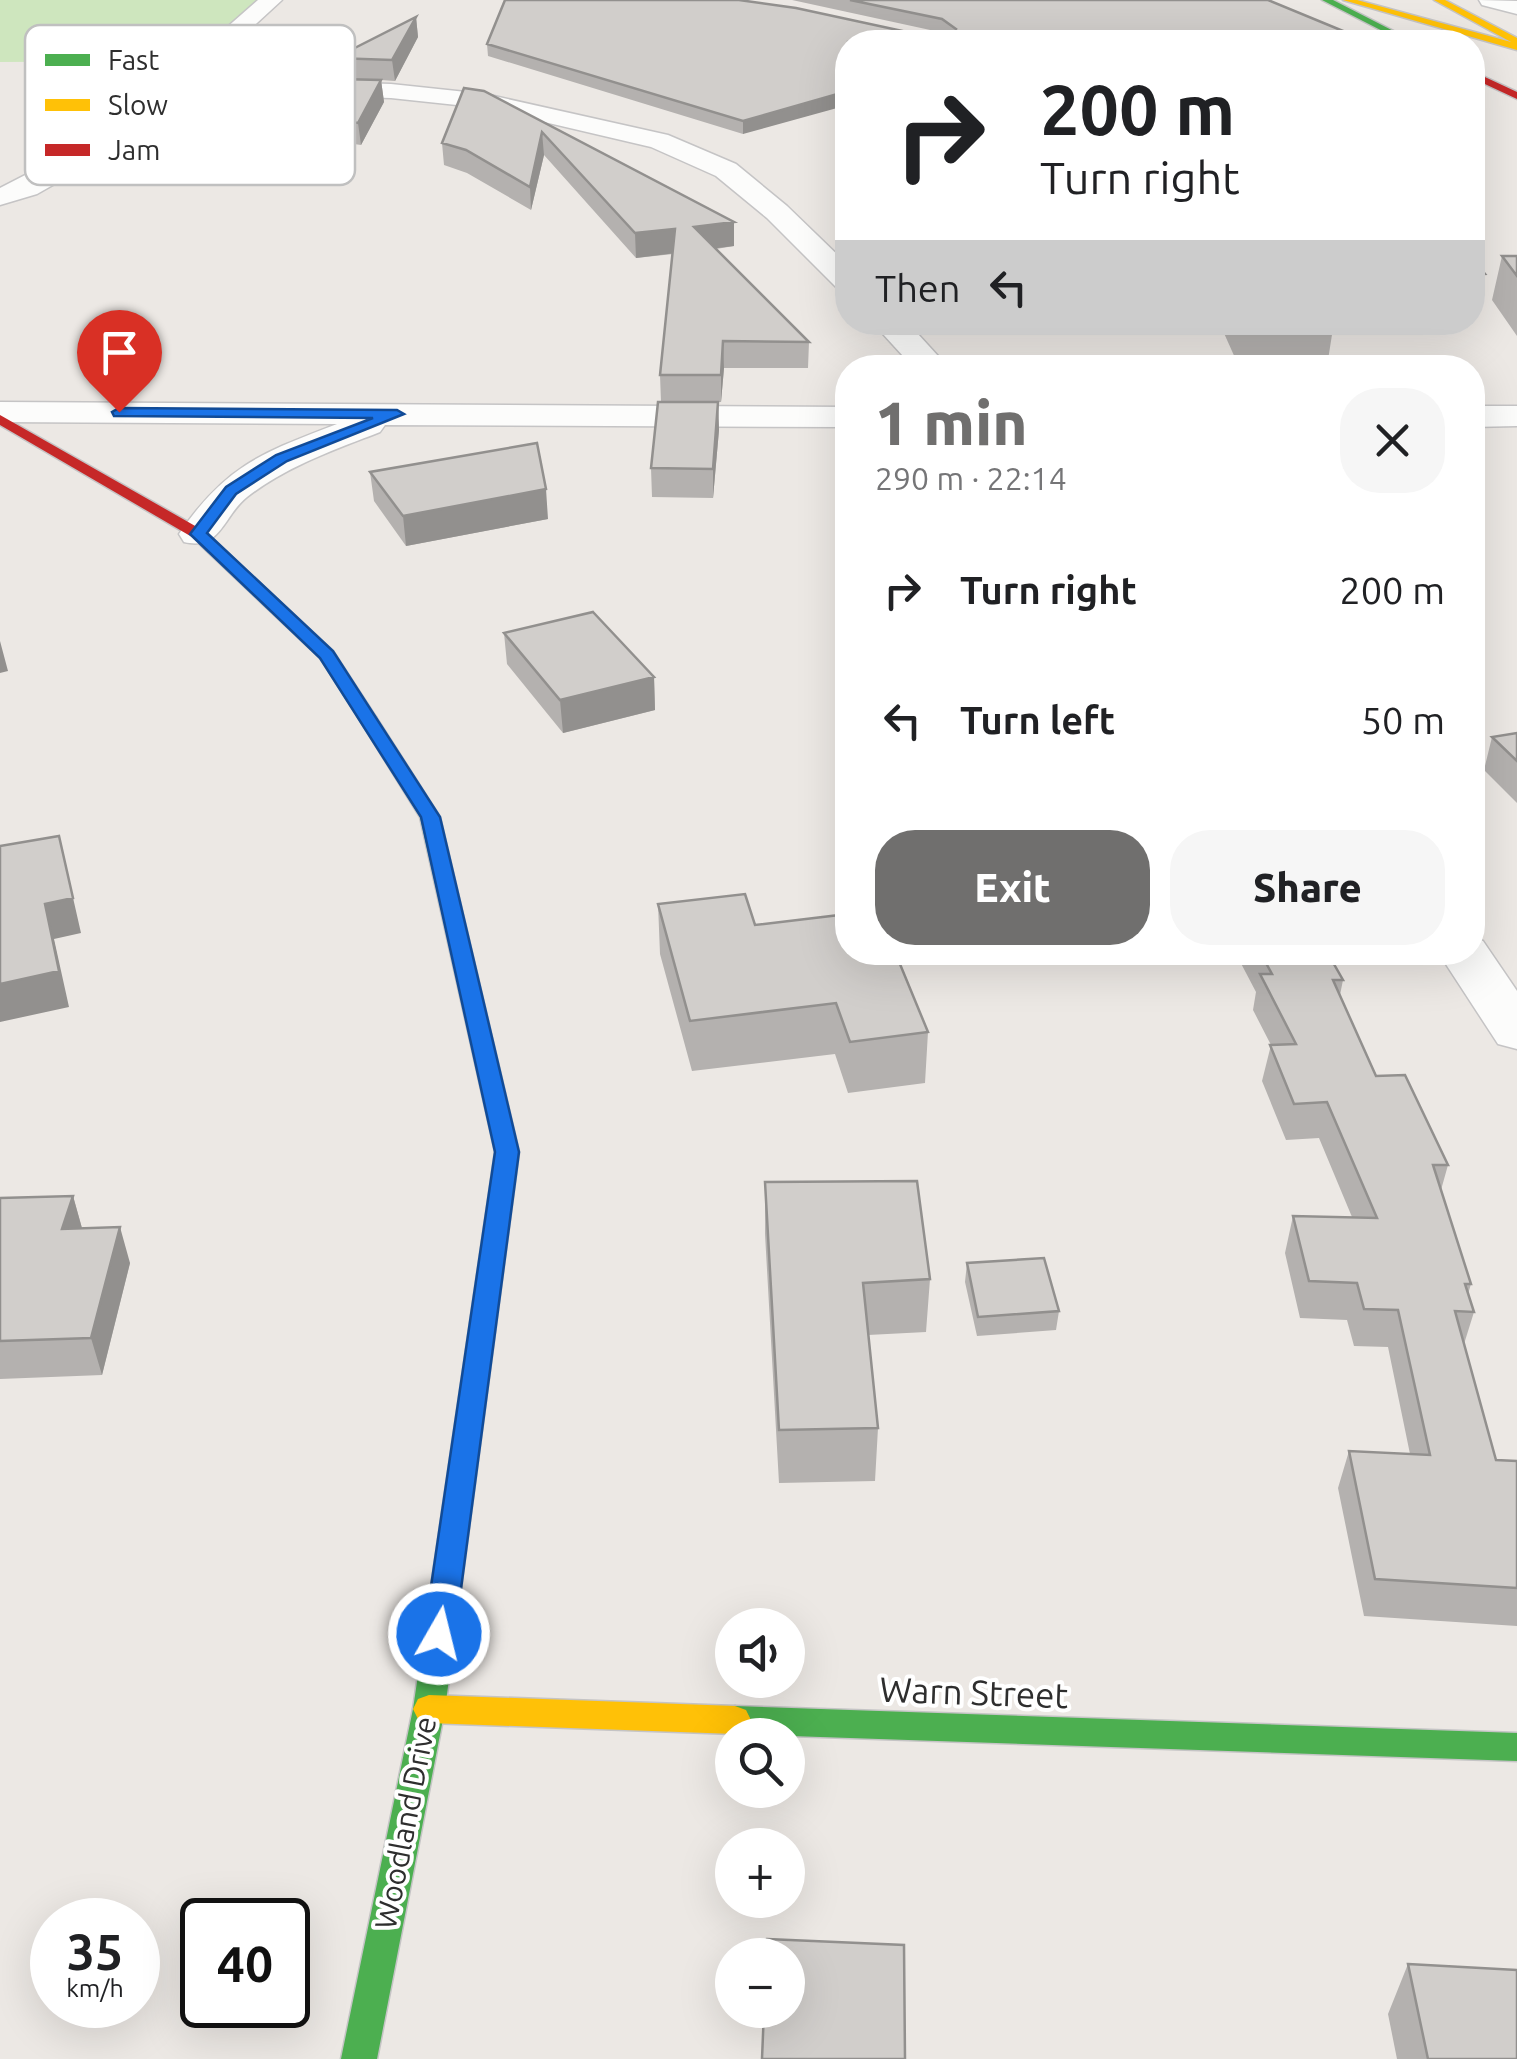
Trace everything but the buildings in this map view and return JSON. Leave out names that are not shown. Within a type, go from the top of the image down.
[{"type":"street","points":[[243,25],[271,0]]},
{"type":"street","points":[[1326,0],[1386,30]]},
{"type":"street","points":[[1346,0],[1463,30]]},
{"type":"street","points":[[1490,0],[1517,8]]},
{"type":"street","points":[[1441,1],[1517,44]]},
{"type":"street","points":[[1441,1],[1517,24]]},
{"type":"street","points":[[1485,36],[1517,44]]},
{"type":"street","points":[[1485,83],[1517,96]]},
{"type":"street","points":[[355,90],[484,101],[659,142],[726,170],[777,212],[835,269]]},
{"type":"street","points":[[0,197],[32,185]]},
{"type":"street","points":[[901,335],[920,355]]},
{"type":"street","points":[[198,534],[231,491],[282,458],[397,414]]},
{"type":"street","points":[[0,415],[835,416]]},
{"type":"street","name":"Woodland Drive","points":[[0,415],[198,534],[326,655],[430,817],[507,1152],[429,1708],[359,2059]]},
{"type":"street","points":[[1485,416],[1517,416]]},
{"type":"street","points":[[1473,965],[1517,1032]]},
{"type":"street","name":"Warn Street","points":[[429,1708],[1517,1746]]},
{"type":"green space","points":[[0,0],[271,0],[244,25],[25,25],[25,62],[0,62]]},
{"type":"traffic: fast","points":[[1326,0],[1386,30]]},
{"type":"traffic: fast","points":[[359,2059],[429,1709],[507,1152],[430,817],[367,717]]},
{"type":"traffic: fast","points":[[805,1722],[1517,1747]]},
{"type":"traffic: slow","points":[[1347,0],[1456,30]]},
{"type":"traffic: slow","points":[[1438,0],[1517,42]]},
{"type":"traffic: slow","points":[[1485,38],[1517,47]]},
{"type":"traffic: slow","points":[[429,1709],[715,1719]]},
{"type":"traffic: jam","points":[[1485,80],[1517,96]]},
{"type":"traffic: jam","points":[[0,419],[198,534],[327,655],[367,717]]},
{"type":"route","points":[[119,412],[397,414],[282,458],[231,491],[198,534],[326,655],[430,817],[507,1152],[439,1634]]}]
